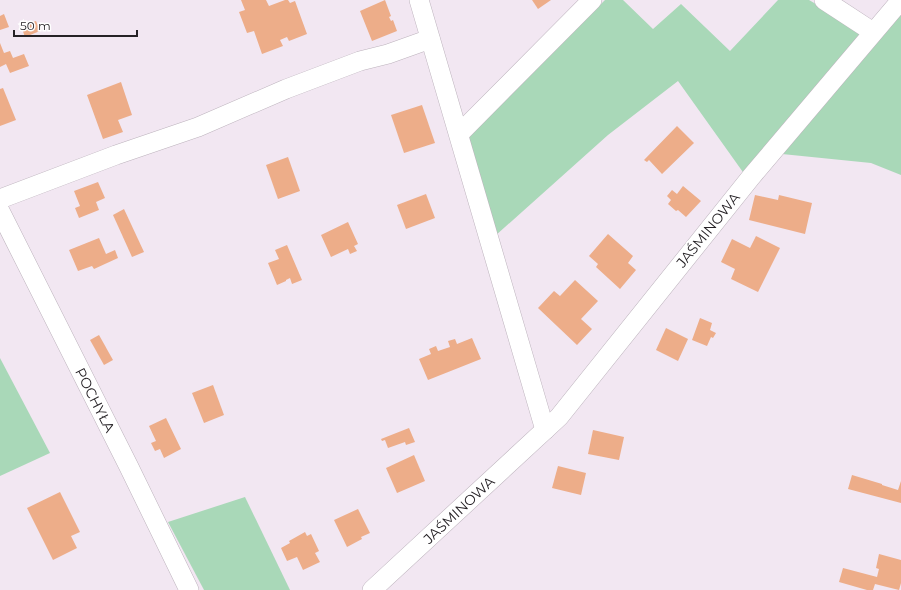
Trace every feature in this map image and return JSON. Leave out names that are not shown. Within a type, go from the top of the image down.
[{"type":"street","points":[[419,0],[545,430]]},
{"type":"street","points":[[459,134],[592,0]]},
{"type":"street","points":[[824,0],[874,32]]},
{"type":"street","name":"JAŚMINOWA","points":[[372,590],[559,417],[751,177],[901,0]]},
{"type":"street","points":[[0,199],[116,155],[198,127],[286,89],[360,61],[388,54],[430,39]]},
{"type":"street","name":"POCHYŁA","points":[[0,211],[189,590]]},
{"type":"green space","points":[[605,0],[623,0],[653,29],[681,4],[730,51],[778,0],[809,0],[857,28],[860,35],[745,175],[678,81],[608,135],[495,236],[463,135],[555,50]]},
{"type":"green space","points":[[901,14],[901,175],[871,163],[782,154]]},
{"type":"green space","points":[[0,358],[50,453],[0,476]]},
{"type":"green space","points":[[245,497],[290,590],[204,590],[168,522]]},
{"type":"building","points":[[241,0],[266,0],[269,6],[285,0],[288,0],[290,3],[295,1],[307,34],[289,41],[287,37],[280,40],[283,46],[262,54],[254,31],[247,33],[239,12],[245,10]]},
{"type":"building","points":[[385,0],[391,16],[389,17],[391,21],[393,20],[397,31],[372,41],[360,11]]},
{"type":"building","points":[[532,0],[551,0],[538,9]]},
{"type":"building","points":[[4,14],[9,27],[0,30],[0,16]]},
{"type":"building","points":[[36,21],[40,31],[25,37],[21,26]]},
{"type":"building","points":[[0,43],[4,53],[10,51],[13,58],[24,54],[29,66],[10,73],[6,64],[0,67]]},
{"type":"building","points":[[121,82],[132,115],[118,120],[123,132],[103,139],[87,95]]},
{"type":"building","points":[[3,88],[16,120],[0,126],[0,89]]},
{"type":"building","points":[[422,105],[435,143],[404,153],[391,115]]},
{"type":"building","points":[[677,126],[694,143],[662,174],[649,160],[647,162],[644,160]]},
{"type":"building","points":[[288,157],[300,191],[278,199],[266,165]]},
{"type":"building","points":[[98,182],[105,198],[96,202],[99,210],[79,218],[75,208],[80,206],[74,191]]},
{"type":"building","points":[[683,186],[701,201],[686,217],[668,204],[671,200],[667,196],[672,190],[677,194]]},
{"type":"building","points":[[426,194],[435,218],[406,229],[397,205]]},
{"type":"building","points":[[755,195],[778,200],[779,195],[812,203],[805,234],[749,220]]},
{"type":"building","points":[[124,209],[144,252],[132,257],[113,215]]},
{"type":"building","points":[[348,222],[358,244],[354,246],[357,251],[350,254],[348,249],[331,257],[321,235]]},
{"type":"building","points":[[608,234],[633,256],[628,263],[636,270],[620,289],[596,267],[598,264],[589,256]]},
{"type":"building","points":[[756,236],[780,248],[758,292],[731,279],[735,269],[721,262],[732,239],[750,248]]},
{"type":"building","points":[[99,238],[106,254],[115,250],[118,258],[94,269],[92,266],[78,271],[69,250]]},
{"type":"building","points":[[287,245],[302,280],[292,284],[290,278],[277,285],[268,263],[279,259],[275,250]]},
{"type":"building","points":[[575,280],[598,301],[581,319],[592,329],[577,345],[538,308],[554,291],[560,296]]},
{"type":"building","points":[[700,318],[712,323],[710,330],[716,333],[713,338],[711,337],[707,346],[692,340]]},
{"type":"building","points":[[666,328],[688,339],[678,361],[656,350]]},
{"type":"building","points":[[99,335],[113,360],[104,365],[90,340]]},
{"type":"building","points":[[472,338],[481,359],[428,380],[419,359],[431,354],[429,349],[436,346],[438,351],[450,347],[448,341],[455,339],[457,344]]},
{"type":"building","points":[[213,385],[224,415],[204,423],[192,393]]},
{"type":"building","points":[[166,418],[181,449],[164,458],[160,449],[155,451],[151,443],[156,441],[149,426]]},
{"type":"building","points":[[409,428],[415,442],[406,445],[405,442],[388,448],[385,440],[382,441],[381,439]]},
{"type":"building","points":[[593,430],[624,437],[619,460],[588,454]]},
{"type":"building","points":[[414,455],[425,481],[397,493],[386,468]]},
{"type":"building","points":[[558,466],[586,473],[581,495],[552,488]]},
{"type":"building","points":[[852,475],[898,490],[901,481],[901,503],[848,489]]},
{"type":"building","points":[[60,492],[80,532],[71,536],[77,548],[53,560],[27,508]]},
{"type":"building","points":[[358,509],[370,533],[361,537],[362,539],[347,547],[334,520]]},
{"type":"building","points":[[305,532],[307,536],[311,534],[319,551],[315,553],[320,562],[303,570],[297,557],[287,561],[281,548],[290,543],[289,541]]},
{"type":"building","points":[[879,554],[901,560],[901,583],[899,590],[875,584],[873,590],[867,590],[839,582],[843,568],[877,577],[879,569],[876,568]]}]
